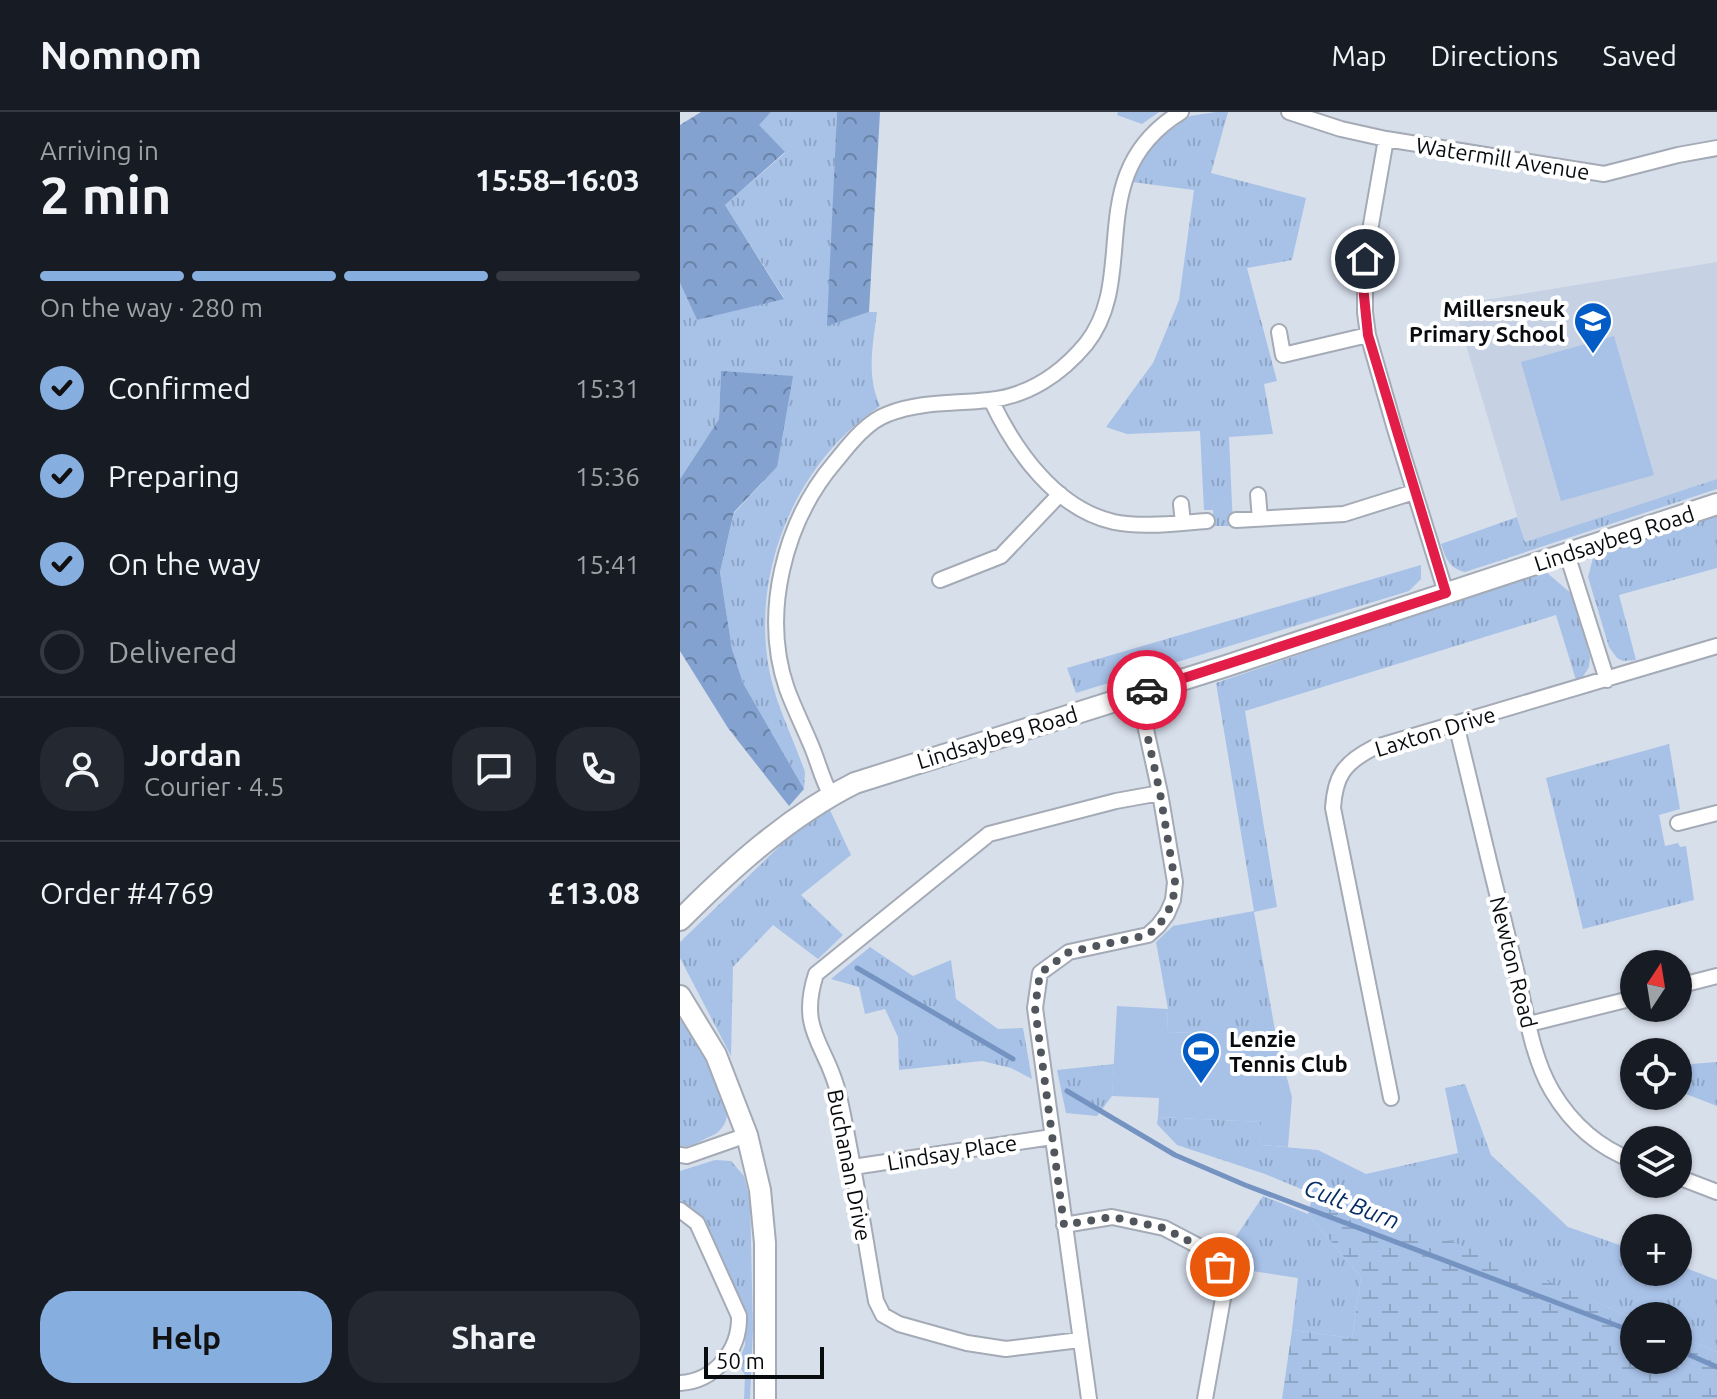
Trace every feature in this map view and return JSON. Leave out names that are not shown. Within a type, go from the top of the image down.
[{"type":"main road","name":"Lindsaybeg Road","points":[[680,920],[756,849],[831,795],[877,775],[1226,666],[1717,504]]},
{"type":"main road","points":[[680,996],[716,1055],[747,1135],[760,1190],[764,1221],[765,1399]]},
{"type":"street","points":[[831,795],[787,688],[777,641],[777,606],[792,537],[825,473],[853,440],[885,414],[932,403],[991,400],[1036,386],[1056,374],[1089,339],[1101,315],[1109,285],[1118,202],[1124,181],[1149,139],[1181,112]]},
{"type":"street","name":"Watermill Avenue","points":[[1289,112],[1341,129],[1386,139],[1604,174],[1717,148]]},
{"type":"street","points":[[1386,139],[1363,272],[1368,335],[1446,593]]},
{"type":"street","points":[[1279,332],[1283,355],[1368,335]]},
{"type":"street","points":[[991,400],[1013,440],[1038,473],[1060,494],[1093,515],[1116,522],[1207,521]]},
{"type":"street","points":[[1236,520],[1344,514],[1414,492]]},
{"type":"street","points":[[940,580],[1001,556],[1060,494]]},
{"type":"street","points":[[1258,495],[1260,519]]},
{"type":"street","points":[[1181,504],[1183,523]]},
{"type":"street","points":[[1567,554],[1607,680]]},
{"type":"street","name":"Laxton Drive","points":[[1391,1098],[1333,808],[1334,793],[1343,771],[1373,748],[1717,646]]},
{"type":"street","points":[[1089,1399],[1035,1008],[1040,973],[1069,952],[1148,935],[1167,914],[1173,900],[1175,882],[1160,793],[1138,693]]},
{"type":"street","name":"Newton Road","points":[[1456,724],[1544,1074],[1569,1114],[1592,1137],[1620,1155]]},
{"type":"street","name":"Buchanan Drive","points":[[1080,1340],[1006,1349],[967,1343],[899,1324],[883,1315],[876,1301],[839,1091],[813,1033],[809,997],[816,974],[989,834],[1116,801],[1160,793]]},
{"type":"street","points":[[1678,823],[1717,813]]},
{"type":"street","points":[[1692,982],[1717,976]]},
{"type":"street","points":[[1529,1024],[1620,1001]]},
{"type":"street","points":[[680,1155],[687,1156],[747,1135]]},
{"type":"street","name":"Lindsay Place","points":[[853,1167],[1052,1137]]},
{"type":"street","points":[[1692,1182],[1717,1192]]},
{"type":"street","points":[[680,1210],[697,1223],[739,1316],[736,1343],[720,1366],[694,1382],[680,1383]]},
{"type":"street","points":[[1064,1225],[1112,1217],[1164,1228],[1206,1250],[1220,1267],[1225,1287],[1205,1399]]},
{"type":"shaded area","name":"Millersneuk Primary School","points":[[1717,262],[1717,479],[1525,542],[1454,305]]},
{"type":"green space","points":[[701,112],[771,112],[759,125],[785,152],[725,205],[784,299],[697,320],[680,283],[680,125]]},
{"type":"green space","points":[[771,112],[837,112],[828,325],[877,312],[872,371],[880,406],[850,429],[824,457],[803,489],[786,523],[773,560],[767,597],[765,636],[770,674],[805,772],[804,789],[743,683],[732,649],[720,572],[734,513],[777,467],[721,371],[719,419],[680,479],[680,283],[697,320],[784,298],[725,205],[785,153],[758,125]]},
{"type":"green space","points":[[837,112],[880,112],[869,312],[827,326]]},
{"type":"green space","points":[[1118,112],[1159,112],[1142,124],[1117,115]]},
{"type":"green space","points":[[1228,112],[1211,173],[1306,198],[1292,260],[1247,268],[1277,381],[1264,384],[1273,434],[1229,437],[1233,526],[1214,526],[1213,510],[1204,510],[1200,431],[1127,434],[1106,427],[1153,363],[1179,300],[1194,190],[1132,182],[1153,143],[1190,116]]},
{"type":"green space","points":[[1614,336],[1654,475],[1561,501],[1521,362]]},
{"type":"green space","points":[[721,371],[793,376],[777,467],[734,512],[720,572],[732,649],[743,683],[804,789],[789,806],[728,728],[680,651],[680,479],[719,419]]},
{"type":"green space","points":[[1717,479],[1717,489],[1465,572],[1449,562],[1441,544],[1517,517],[1525,542]]},
{"type":"green space","points":[[1717,514],[1717,568],[1619,595],[1636,660],[1617,658],[1609,647],[1588,577],[1594,554]]},
{"type":"green space","points":[[1421,565],[1421,579],[1409,591],[1076,693],[1067,668]]},
{"type":"green space","points":[[1545,571],[1573,595],[1590,657],[1589,667],[1582,678],[1576,680],[1556,615],[1245,711],[1277,907],[1254,912],[1276,1036],[1167,1032],[1168,1009],[1156,942],[1173,926],[1254,911],[1216,683]]},
{"type":"green space","points":[[1669,744],[1680,809],[1659,815],[1665,846],[1678,843],[1680,847],[1686,846],[1694,900],[1583,929],[1546,778]]},
{"type":"green space","points":[[829,808],[851,855],[801,895],[843,935],[818,959],[773,925],[733,967],[731,1056],[680,958],[680,942],[786,840]]},
{"type":"green space","points":[[870,947],[913,976],[951,960],[956,999],[998,1029],[1023,1028],[1032,1079],[1011,1068],[982,1061],[899,1070],[898,1037],[885,1009],[865,1014],[859,987],[831,979]]},
{"type":"green space","name":"Lenzie Tennis Club","points":[[1117,1006],[1168,1009],[1167,1032],[1276,1036],[1292,1097],[1288,1147],[1260,1145],[1261,1122],[1158,1117],[1159,1098],[1112,1096]]},
{"type":"green space","points":[[680,1019],[718,1083],[727,1110],[725,1123],[717,1133],[695,1144],[680,1147]]},
{"type":"green space","points":[[1717,1062],[1717,1106],[1692,1096],[1692,1064]]},
{"type":"green space","points":[[1114,1064],[1112,1096],[1097,1116],[1066,1113],[1057,1070]]},
{"type":"green space","points":[[1465,1084],[1491,1155],[1568,1227],[1620,1245],[1620,1286],[1692,1286],[1692,1270],[1717,1280],[1717,1352],[1692,1342],[1692,1302],[1620,1302],[1620,1312],[1351,1204],[1313,1194],[1265,1174],[1177,1145],[1157,1124],[1158,1117],[1262,1122],[1260,1145],[1318,1150],[1366,1174],[1458,1153],[1445,1088]]},
{"type":"green space","points":[[715,1160],[731,1161],[744,1176],[750,1200],[753,1328],[750,1399],[744,1399],[745,1375],[738,1364],[745,1345],[745,1310],[707,1228],[680,1200],[680,1171]]},
{"type":"green space","points":[[1313,1194],[1354,1206],[1435,1235],[1620,1312],[1620,1374],[1692,1374],[1692,1342],[1717,1352],[1717,1399],[1282,1399],[1292,1330],[1352,1338],[1361,1277],[1308,1214]]},
{"type":"green space","points":[[1263,1196],[1308,1214],[1361,1277],[1352,1338],[1292,1330],[1298,1278],[1233,1268],[1225,1253]]},
{"type":"waterway","name":"Cult Burn","points":[[857,968],[1013,1059]]},
{"type":"waterway","name":"Cult Burn","points":[[1067,1091],[1175,1155],[1245,1185],[1620,1327]]},
{"type":"waterway","name":"Cult Burn","points":[[1692,1356],[1717,1367]]},
{"type":"way so far","points":[[1147,690],[1138,693],[1160,793],[1175,882],[1173,900],[1167,914],[1148,935],[1069,952],[1040,973],[1035,1008],[1064,1225],[1112,1217],[1164,1228],[1206,1250],[1220,1267]]},
{"type":"place","name":"Millersneuk Primary School","points":[[1593,355]]},
{"type":"place","name":"Lenzie Tennis Club","points":[[1201,1085]]},
{"type":"route","points":[[1147,690],[1446,593],[1368,335],[1363,286],[1365,259]]}]
